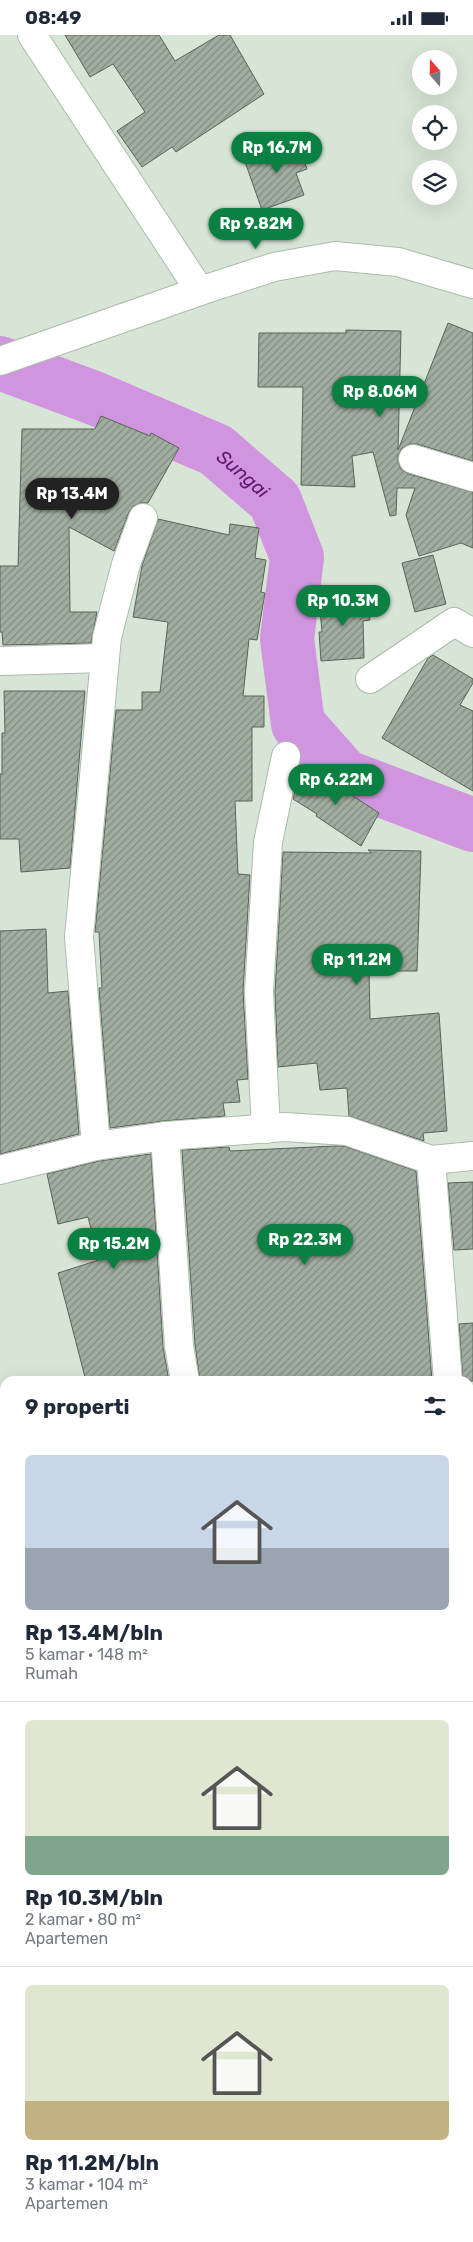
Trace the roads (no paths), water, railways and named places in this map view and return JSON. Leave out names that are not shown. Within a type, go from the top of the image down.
[{"type":"street","points":[[32,35],[200,291]]},
{"type":"street","points":[[0,361],[274,267],[335,256],[398,262],[473,284]]},
{"type":"street","points":[[413,459],[473,477]]},
{"type":"street","points":[[96,1146],[79,937],[108,637],[126,564],[143,518]]},
{"type":"street","points":[[370,679],[454,622],[473,633]]},
{"type":"street","points":[[0,661],[105,658]]},
{"type":"street","points":[[266,1129],[259,992],[268,842],[286,756]]},
{"type":"street","points":[[0,1170],[96,1146],[165,1137],[285,1127],[348,1131],[431,1160],[473,1156]]},
{"type":"street","points":[[165,1137],[179,1346],[184,1376]]},
{"type":"street","points":[[431,1160],[448,1376]]},
{"type":"waterway","name":"Sungai","points":[[0,363],[94,398],[216,450],[275,501],[297,557],[287,639],[298,724],[344,776],[473,825]]}]
